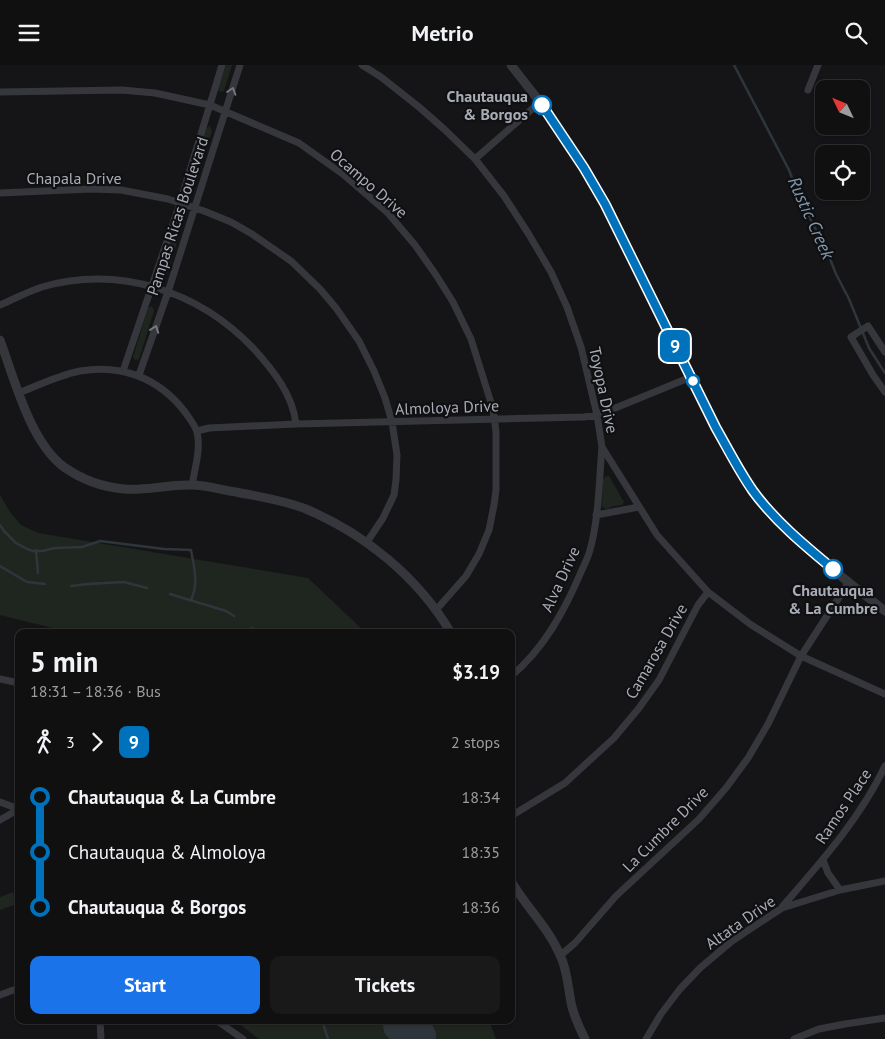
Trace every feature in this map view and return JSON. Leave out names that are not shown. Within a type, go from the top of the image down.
[{"type":"street","name":"Pampas Ricas Boulevard","points":[[123,371],[180,203],[222,65]]},
{"type":"street","name":"Pampas Ricas Boulevard","points":[[138,375],[168,292],[240,65]]},
{"type":"street","name":"Toyopa Drive","points":[[362,65],[381,77],[419,107],[475,159],[504,196],[528,233],[568,307],[581,347],[597,415],[602,447],[657,535],[708,592],[750,624],[801,656],[885,694]]},
{"type":"street","points":[[510,65],[540,102],[584,168],[605,204],[716,428],[753,491],[774,517],[804,545],[885,611]]},
{"type":"street","points":[[808,90],[818,65]]},
{"type":"street","name":"Ocampo Drive","points":[[0,92],[122,90],[154,93],[210,105],[299,143],[344,175],[387,212],[415,245],[436,275],[471,339],[493,409],[496,432],[496,490],[488,529],[479,554],[466,576],[436,610]]},
{"type":"street","points":[[475,159],[540,102]]},
{"type":"street","name":"Chapala Drive","points":[[0,193],[91,189],[121,190],[168,199],[231,222],[252,233],[291,261],[320,289],[359,341],[386,398],[397,455],[396,480],[394,495],[383,518],[367,542]]},
{"type":"street","points":[[0,305],[41,288],[82,280],[109,279],[152,286],[168,292],[205,309],[241,335],[279,381],[292,403],[296,424]]},
{"type":"street","points":[[885,352],[863,329],[851,337],[885,392]]},
{"type":"street","points":[[0,340],[33,429],[46,449],[63,466],[84,479],[125,489],[192,485],[274,499],[305,509],[367,542],[391,562],[412,582],[436,610],[448,629]]},
{"type":"street","points":[[19,393],[65,375],[81,371],[102,369],[138,375],[165,391],[197,431],[198,450],[192,485]]},
{"type":"street","name":"Almoloya Drive","points":[[197,431],[208,428],[296,424],[584,417],[597,415],[691,377]]},
{"type":"street","name":"Alva Drive","points":[[515,673],[547,637],[571,596],[590,551],[596,515],[602,447]]},
{"type":"street","points":[[596,515],[640,507]]},
{"type":"street","name":"La Cumbre Drive","points":[[561,955],[575,943],[616,896],[699,819],[726,788],[748,758],[768,724],[801,656],[849,582]]},
{"type":"street","name":"Camarosa Drive","points":[[515,814],[564,783],[614,738],[659,680],[698,605],[708,592]]},
{"type":"street","points":[[0,679],[15,682]]},
{"type":"street","name":"Ramos Place","points":[[782,908],[855,819],[885,766]]},
{"type":"street","points":[[0,802],[15,808]]},
{"type":"street","points":[[0,820],[15,811]]},
{"type":"street","name":"Ramos Place","points":[[823,860],[828,873],[840,890]]},
{"type":"street","name":"Altata Drive","points":[[646,1039],[675,995],[700,968],[732,941],[782,908],[840,890],[885,881]]},
{"type":"street","points":[[515,887],[546,930],[561,955],[572,1007],[585,1039]]},
{"type":"street","points":[[0,995],[15,989]]},
{"type":"street","points":[[794,1039],[819,1029],[885,1018]]},
{"type":"street","points":[[100,1024],[101,1039]]},
{"type":"street","points":[[222,1024],[243,1039]]},
{"type":"shaded area","points":[[226,65],[232,65],[224,91],[220,92],[218,89]]},
{"type":"shaded area","points":[[210,126],[212,131],[193,189],[189,190],[187,189],[206,128]]},
{"type":"shaded area","points":[[180,221],[182,226],[167,274],[163,276],[161,273],[176,224]]},
{"type":"shaded area","points":[[152,306],[154,311],[139,359],[135,360],[133,357],[148,308]]},
{"type":"shaded area","points":[[609,476],[624,502],[622,505],[607,509],[602,507],[603,480]]},
{"type":"shaded area","points":[[0,495],[10,512],[21,525],[38,533],[308,578],[362,629],[57,629],[0,615]]},
{"type":"shaded area","points":[[13,892],[15,905],[0,910],[0,897]]},
{"type":"shaded area","points":[[239,1024],[490,1024],[496,1039],[259,1039]]},
{"type":"shaded area","points":[[383,1024],[432,1024],[436,1033],[436,1039],[390,1039],[383,1028]]},
{"type":"waterway","name":"Rustic Creek","points":[[734,65],[789,170],[800,199],[827,251],[869,348],[885,373]]},
{"type":"waterway","points":[[0,525],[16,543],[33,551],[82,547],[100,541],[164,549],[191,550],[195,581],[191,600]]},
{"type":"waterway","points":[[36,550],[38,573]]},
{"type":"waterway","points":[[0,566],[27,582],[45,584]]},
{"type":"waterway","points":[[71,586],[124,582],[147,588]]},
{"type":"waterway","points":[[170,594],[226,611],[234,616]]},
{"type":"waterway","points":[[323,1024],[328,1039]]},
{"type":"bus line","name":"9","points":[[542,105],[584,168],[605,204],[716,428],[753,491],[774,517],[833,569]]},
{"type":"place","name":"Chautauqua & Borgos","points":[[542,105]]},
{"type":"place","name":"Chautauqua & La Cumbre","points":[[833,569]]}]
